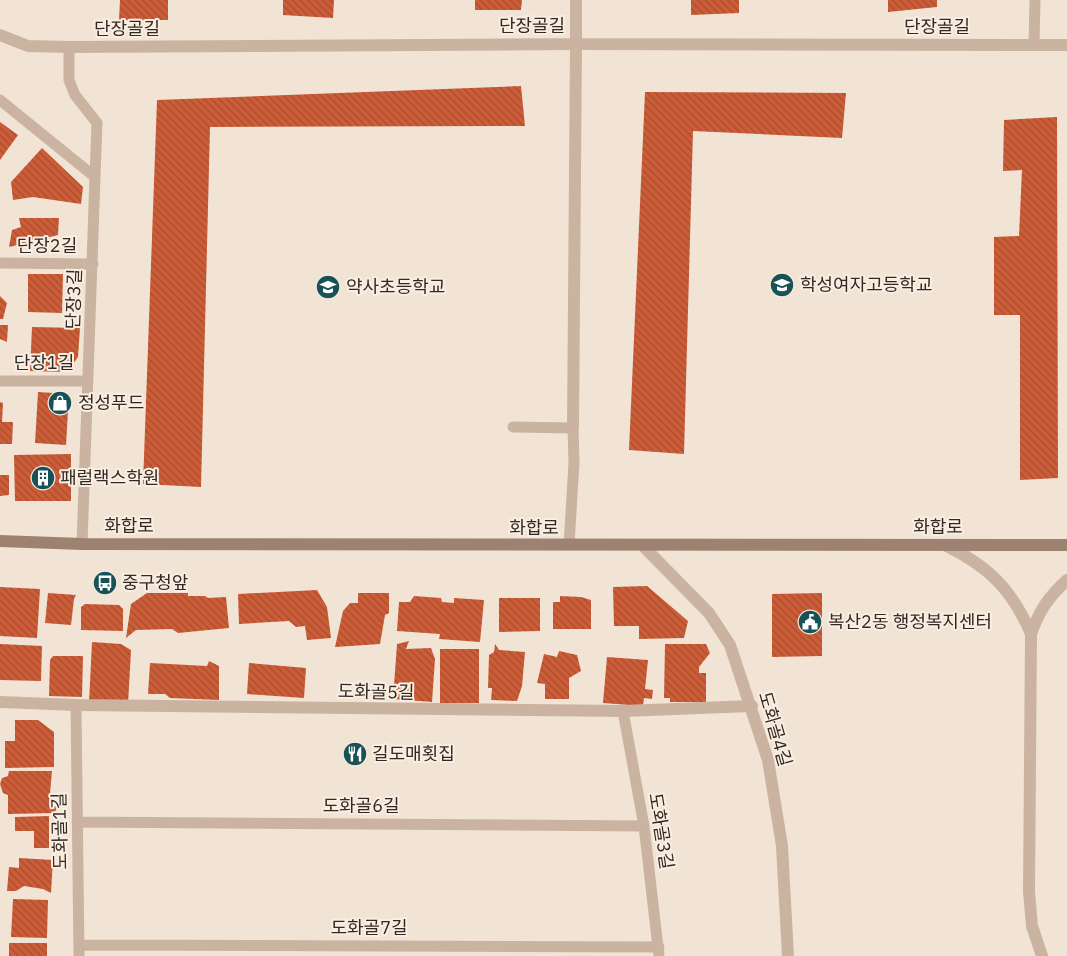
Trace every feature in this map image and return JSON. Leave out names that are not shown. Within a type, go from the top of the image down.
[{"type":"main road","name":"화합로","points":[[0,541],[82,544],[1067,545]]},
{"type":"street","points":[[573,428],[576,0]]},
{"type":"street","name":"단장골길","points":[[0,35],[28,46],[69,47],[576,44],[1067,45]]},
{"type":"street","points":[[944,545],[970,557],[993,575],[1012,596],[1022,612],[1031,634]]},
{"type":"street","name":"도화골4길","points":[[642,546],[709,613],[730,645],[752,706],[768,760],[782,846],[788,956]]},
{"type":"street","points":[[1042,956],[1032,926],[1029,892],[1031,634],[1039,612],[1051,594],[1067,580]]},
{"type":"street","name":"도화골5길","points":[[0,702],[76,705],[623,711],[752,706]]},
{"type":"lane","points":[[1034,44],[1035,0]]},
{"type":"lane","name":"단장3길","points":[[69,47],[69,80],[75,95],[97,122],[98,136],[82,544]]},
{"type":"lane","points":[[0,100],[95,177]]},
{"type":"lane","name":"단장2길","points":[[0,263],[93,264]]},
{"type":"lane","name":"단장1길","points":[[0,381],[88,381]]},
{"type":"lane","points":[[513,427],[573,428],[574,463],[569,545]]},
{"type":"lane","name":"도화골1길","points":[[76,705],[79,950]]},
{"type":"lane","name":"도화골3길","points":[[623,711],[644,826],[659,952]]},
{"type":"lane","name":"도화골6길","points":[[78,822],[644,826]]},
{"type":"lane","name":"도화골7길","points":[[79,950],[659,952]]},
{"type":"building","points":[[120,0],[168,0],[168,20],[119,20]]},
{"type":"building","points":[[283,0],[334,0],[333,18],[283,15]]},
{"type":"building","points":[[475,0],[522,0],[521,10],[475,10]]},
{"type":"building","points":[[691,0],[739,0],[739,13],[691,15]]},
{"type":"building","points":[[888,0],[937,0],[937,7],[888,12]]},
{"type":"building","points":[[521,86],[525,126],[210,127],[201,487],[143,484],[157,100]]},
{"type":"building","points":[[645,92],[846,93],[842,138],[693,131],[684,454],[629,450]]},
{"type":"building","points":[[1057,117],[1058,478],[1020,480],[1020,315],[994,315],[994,237],[1019,236],[1022,170],[1003,171],[1004,120]]},
{"type":"building","points":[[0,122],[18,135],[0,160]]},
{"type":"building","points":[[42,148],[83,187],[81,204],[33,197],[13,200],[11,182]]},
{"type":"building","points":[[19,218],[59,218],[58,235],[9,247],[12,230],[21,227]]},
{"type":"building","points":[[28,274],[63,274],[62,313],[28,312]]},
{"type":"building","points":[[0,296],[7,303],[3,319],[0,319]]},
{"type":"building","points":[[0,325],[8,325],[7,342],[0,339]]},
{"type":"building","points":[[32,327],[80,328],[78,357],[67,372],[30,371]]},
{"type":"building","points":[[38,392],[69,394],[66,445],[35,443]]},
{"type":"building","points":[[0,402],[3,403],[2,422],[13,422],[12,444],[0,444]]},
{"type":"building","name":"패럴랙스학원","points":[[71,454],[71,501],[15,501],[14,455]]},
{"type":"building","points":[[0,475],[9,475],[9,495],[0,496]]},
{"type":"building","points":[[647,586],[688,621],[684,638],[639,639],[639,626],[614,626],[613,587]]},
{"type":"building","points":[[0,587],[40,589],[37,638],[0,636]]},
{"type":"building","points":[[317,590],[327,607],[331,638],[307,640],[305,626],[296,627],[289,621],[239,624],[238,594]]},
{"type":"building","points":[[48,593],[76,595],[71,625],[45,623]]},
{"type":"building","points":[[147,593],[188,593],[188,596],[226,597],[229,628],[178,633],[172,629],[136,630],[126,638],[131,604]]},
{"type":"building","points":[[358,593],[389,593],[389,613],[385,615],[380,644],[335,647],[343,611],[350,603],[358,603]]},
{"type":"building","points":[[822,593],[822,656],[772,657],[772,594]]},
{"type":"building","points":[[414,596],[441,598],[442,602],[454,603],[454,598],[484,600],[480,642],[439,639],[440,634],[397,631],[399,602],[410,602]]},
{"type":"building","points":[[560,596],[581,597],[591,600],[591,629],[553,629],[553,602],[560,602]]},
{"type":"building","points":[[499,598],[540,598],[540,631],[499,632]]},
{"type":"building","points":[[85,604],[119,605],[123,609],[123,631],[81,630],[81,607]]},
{"type":"building","points":[[409,641],[406,649],[431,648],[435,659],[432,702],[393,699],[397,644]]},
{"type":"building","points":[[92,642],[121,644],[131,650],[128,705],[89,703]]},
{"type":"building","points":[[0,644],[42,646],[41,681],[0,680]]},
{"type":"building","points":[[495,644],[499,650],[525,652],[522,686],[517,701],[491,700],[492,688],[488,688],[489,655],[494,652]]},
{"type":"building","points":[[665,644],[706,644],[710,653],[699,667],[699,673],[706,673],[706,702],[670,702],[670,698],[664,698]]},
{"type":"building","points":[[440,649],[479,649],[479,703],[440,703]]},
{"type":"building","points":[[559,651],[577,655],[581,671],[569,678],[569,699],[545,699],[545,684],[537,683],[544,654],[557,657]]},
{"type":"building","points":[[53,656],[83,656],[82,697],[49,696],[50,660]]},
{"type":"building","points":[[607,657],[648,660],[645,689],[653,690],[652,699],[644,698],[643,706],[603,703]]},
{"type":"building","points":[[209,661],[219,666],[219,700],[170,698],[165,694],[148,694],[150,663],[207,666]]},
{"type":"building","points":[[249,663],[306,668],[304,698],[247,694]]},
{"type":"building","points":[[15,720],[38,720],[54,732],[54,767],[5,768],[5,741],[15,741]]},
{"type":"building","points":[[9,771],[52,771],[49,805],[58,807],[54,813],[8,814],[8,795],[3,793],[0,784],[2,778],[8,776]]},
{"type":"building","points":[[49,816],[49,848],[34,848],[34,831],[15,831],[15,817]]},
{"type":"building","points":[[19,858],[53,860],[51,893],[43,889],[24,886],[16,891],[7,891],[9,867],[19,868]]},
{"type":"building","points":[[13,899],[48,900],[47,938],[11,937]]},
{"type":"building","points":[[9,943],[47,943],[47,956],[9,956]]},
{"type":"place","name":"학성여자고등학교","points":[[782,285]]},
{"type":"place","name":"약사초등학교","points":[[328,287]]},
{"type":"place","name":"정성푸드","points":[[60,403]]},
{"type":"place","name":"패럴랙스학원","points":[[43,478]]},
{"type":"place","name":"중구청앞","points":[[105,583]]},
{"type":"place","name":"복산2동 행정복지센터","points":[[810,622]]},
{"type":"place","name":"길도매횟집","points":[[355,754]]}]
